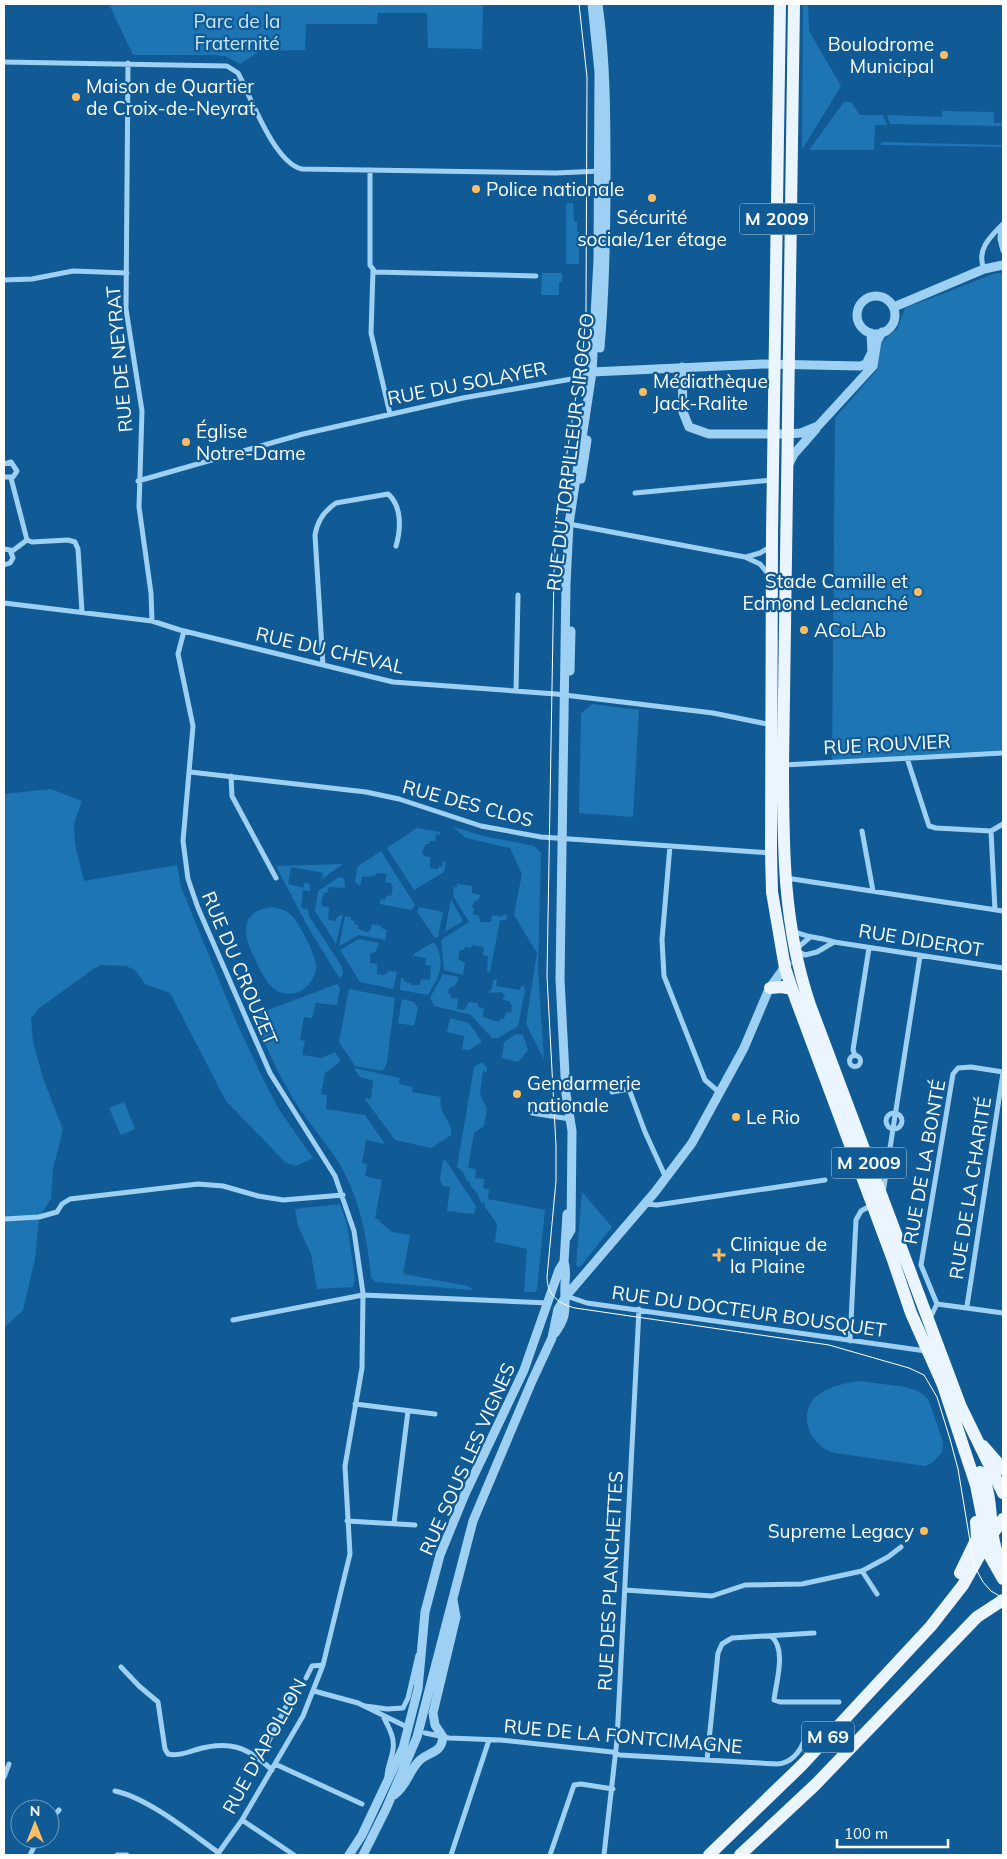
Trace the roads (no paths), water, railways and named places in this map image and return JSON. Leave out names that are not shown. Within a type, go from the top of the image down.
[{"type":"main road","name":"M 2009","points":[[780,4],[775,365],[781,434],[787,469],[778,726],[776,854],[772,892],[785,932],[794,950],[797,985]]},
{"type":"main road","name":"M 2009","points":[[778,726],[772,579],[773,480],[781,434],[788,365],[794,4]]},
{"type":"main road","name":"M 2009","points":[[776,854],[784,878],[785,968],[797,985],[877,1201],[918,1331],[935,1353],[1003,1493]]},
{"type":"main road","points":[[770,988],[797,985]]},
{"type":"main road","name":"M 2009","points":[[877,1201],[928,1320],[935,1353],[976,1485],[986,1542],[993,1564],[1003,1579]]},
{"type":"main road","points":[[976,1439],[1003,1469]]},
{"type":"main road","points":[[966,1452],[982,1477],[990,1503],[1000,1525],[997,1553],[1003,1563]]},
{"type":"main road","points":[[942,1614],[977,1538],[974,1504],[976,1485]]},
{"type":"main road","name":"M 69","points":[[709,1855],[802,1765],[942,1614],[963,1585],[986,1542],[1000,1525]]},
{"type":"main road","name":"M 69","points":[[740,1855],[815,1786],[977,1617],[1003,1600]]},
{"type":"street","name":"RUE DU TORPILLEUR SIROCCO","points":[[566,1296],[567,1237],[571,1230],[570,1115],[567,1101],[568,1087],[561,1003],[560,933],[565,838],[572,524],[595,372],[606,266],[599,72],[592,4]]},
{"type":"street","name":"RUE DU TORPILLEUR SIROCCO","points":[[598,4],[606,72],[602,171]]},
{"type":"street","points":[[4,62],[227,66],[238,73],[279,152],[291,165],[302,169],[556,173],[602,171]]},
{"type":"street","name":"RUE DE NEYRAT","points":[[128,63],[126,309],[142,411],[138,507],[151,593],[152,621]]},
{"type":"street","points":[[370,170],[370,265],[373,270],[371,333],[390,414]]},
{"type":"street","points":[[1002,226],[1000,239],[1003,250]]},
{"type":"street","points":[[984,269],[981,262],[981,252],[990,236],[1002,226]]},
{"type":"street","points":[[894,307],[984,269],[1003,264]]},
{"type":"street","points":[[373,270],[379,273],[536,276]]},
{"type":"street","points":[[4,280],[32,279],[73,271],[127,273]]},
{"type":"street","points":[[877,296],[890,301],[894,307],[894,322],[890,328],[882,332],[871,333],[861,326],[858,321],[861,303],[866,299],[877,296]]},
{"type":"street","points":[[787,469],[794,454],[873,366],[877,341],[882,332]]},
{"type":"street","points":[[854,387],[859,375],[855,367],[866,364],[870,359],[873,342],[871,333]]},
{"type":"street","name":"RUE DU SOLAYER","points":[[138,481],[303,434],[463,398],[582,377],[595,372],[682,367],[775,365],[855,367]]},
{"type":"street","points":[[682,367],[684,412],[688,427],[709,434],[781,434],[800,433],[818,426]]},
{"type":"street","points":[[4,464],[11,462],[16,466],[16,473],[11,478]]},
{"type":"street","points":[[4,477],[11,478]]},
{"type":"street","points":[[11,478],[27,540]]},
{"type":"street","points":[[635,493],[773,480]]},
{"type":"street","points":[[324,665],[315,535],[317,523],[329,508],[336,503],[388,494],[395,500],[401,529],[396,546]]},
{"type":"street","points":[[572,524],[745,557],[760,564],[772,579]]},
{"type":"street","points":[[11,552],[27,540]]},
{"type":"street","points":[[27,540],[32,542],[68,540],[75,542],[78,549],[82,612]]},
{"type":"street","points":[[745,557],[760,553],[772,546]]},
{"type":"street","points":[[4,549],[11,552]]},
{"type":"street","points":[[4,565],[12,561],[11,552]]},
{"type":"street","points":[[516,691],[518,595]]},
{"type":"street","name":"RUE DU CHEVAL","points":[[4,603],[152,621],[184,631],[393,682],[567,695],[713,713],[778,726]]},
{"type":"street","name":"RUE DU CROUZET","points":[[184,631],[178,654],[193,726],[183,848],[192,894],[270,1073],[324,1156],[343,1195],[354,1231],[363,1295]]},
{"type":"street","name":"RUE ROUVIER","points":[[777,765],[1003,753]]},
{"type":"street","points":[[907,758],[929,826],[991,831],[1003,824]]},
{"type":"street","name":"RUE DES CLOS","points":[[190,772],[366,792],[399,799],[501,830],[541,837],[776,854]]},
{"type":"street","points":[[231,776],[232,796],[276,878]]},
{"type":"street","points":[[862,831],[874,891]]},
{"type":"street","points":[[991,831],[995,910]]},
{"type":"street","points":[[670,846],[662,940],[664,976],[705,1080],[720,1094]]},
{"type":"street","points":[[784,878],[1003,911]]},
{"type":"street","name":"RUE DIDEROT","points":[[785,932],[869,948],[1003,968]]},
{"type":"street","points":[[770,988],[785,968],[794,950],[809,938]]},
{"type":"street","name":"RUE DIDEROT","points":[[794,950],[805,955],[817,952],[834,942]]},
{"type":"street","points":[[855,1055],[853,1050],[869,948]]},
{"type":"street","points":[[850,1341],[856,1220],[862,1210],[877,1201],[893,1129],[920,956]]},
{"type":"street","name":"RUE SOUS LES VIGNES","points":[[364,1855],[392,1796],[420,1726],[452,1598],[478,1507],[552,1338],[558,1309],[566,1296],[646,1204],[692,1143],[744,1048],[770,988]]},
{"type":"street","name":"RUE DE LA BONTÉ","points":[[938,1304],[921,1265],[953,1074],[958,1068],[1003,1073]]},
{"type":"street","name":"RUE DE LA CHARITÉ","points":[[967,1306],[1003,1073]]},
{"type":"street","points":[[612,1092],[629,1089],[644,1132],[666,1178]]},
{"type":"street","points":[[532,1113],[570,1115]]},
{"type":"street","points":[[646,1204],[657,1205],[825,1180]]},
{"type":"street","points":[[4,1220],[38,1217],[57,1212],[62,1204],[70,1199],[198,1184],[223,1186],[258,1196],[283,1200],[343,1195]]},
{"type":"street","name":"RUE DU TORPILLEUR SIROCCO","points":[[548,1303],[566,1266]]},
{"type":"street","points":[[566,1266],[579,1276],[585,1274]]},
{"type":"street","points":[[233,1320],[363,1295],[548,1303]]},
{"type":"street","name":"RUE D'APOLLON","points":[[115,1790],[128,1794],[142,1802],[218,1854],[242,1820],[276,1764],[314,1691],[323,1665],[348,1564],[350,1547],[345,1466],[362,1368],[363,1295]]},
{"type":"street","name":"RUE SOUS LES VIGNES","points":[[350,1855],[362,1835],[403,1748],[418,1689],[425,1612],[440,1554],[465,1494],[524,1370],[548,1303],[566,1296]]},
{"type":"street","name":"RUE DU DOCTEUR BOUSQUET","points":[[566,1296],[587,1303],[935,1353]]},
{"type":"street","name":"RUE SOUS LES VIGNES","points":[[548,1303],[551,1313],[552,1338]]},
{"type":"street","points":[[928,1320],[938,1304],[967,1306],[1003,1313]]},
{"type":"street","name":"RUE DES PLANCHETTES","points":[[604,1855],[616,1754],[639,1309]]},
{"type":"street","points":[[912,1349],[916,1343],[918,1331]]},
{"type":"street","points":[[355,1404],[435,1414]]},
{"type":"street","points":[[394,1523],[408,1411]]},
{"type":"street","points":[[347,1521],[415,1525]]},
{"type":"street","points":[[625,1590],[712,1596],[745,1585],[802,1584],[862,1571],[888,1557],[901,1547]]},
{"type":"street","points":[[862,1571],[877,1594]]},
{"type":"street","points":[[392,1796],[400,1791],[420,1760],[439,1750],[444,1737],[435,1724],[433,1713],[456,1617],[452,1598]]},
{"type":"street","points":[[707,1760],[718,1653],[722,1644],[732,1638],[814,1632]]},
{"type":"street","points":[[771,1635],[777,1640],[780,1648],[774,1700],[780,1702],[839,1702]]},
{"type":"street","points":[[314,1691],[365,1706],[387,1709],[403,1708],[408,1698],[415,1662],[422,1645]]},
{"type":"street","points":[[306,1678],[312,1666],[323,1665]]},
{"type":"street","points":[[121,1667],[158,1702],[164,1749],[168,1754],[179,1755],[229,1744],[260,1759],[272,1770]]},
{"type":"street","points":[[260,1759],[298,1682]]},
{"type":"street","points":[[365,1706],[405,1726]]},
{"type":"street","points":[[384,1717],[393,1736],[387,1768],[388,1780]]},
{"type":"street","name":"RUE DE LA FONTCIMAGNE","points":[[425,1733],[444,1737],[616,1754],[783,1764],[798,1752],[806,1736]]},
{"type":"street","points":[[451,1855],[489,1740]]},
{"type":"street","points":[[4,1778],[9,1764]]},
{"type":"street","points":[[276,1764],[362,1804]]},
{"type":"street","points":[[550,1855],[574,1786],[581,1784],[613,1789]]},
{"type":"street","points":[[242,1820],[294,1855]]},
{"type":"street","points":[[117,1855],[127,1855]]},
{"type":"tram line","points":[[579,4],[587,77],[586,310],[583,352],[556,522],[554,572],[547,976],[556,1146],[556,1181],[547,1277],[549,1289],[559,1301],[575,1308],[829,1345],[909,1368],[924,1375],[937,1397],[958,1469],[974,1565],[983,1582],[991,1591],[1003,1598]]},
{"type":"place","name":"Boulodrome Municipal","points":[[944,55]]},
{"type":"place","name":"Maison de Quartier de Croix-de-Neyrat","points":[[76,97]]},
{"type":"place","name":"Police nationale","points":[[476,189]]},
{"type":"place","name":"Sécurité sociale/1er étage","points":[[652,198]]},
{"type":"place","name":"Médiathèque Jack-Ralite","points":[[643,392]]},
{"type":"place","name":"Église Notre-Dame","points":[[186,442]]},
{"type":"place","name":"Stade Camille et Edmond Leclanché","points":[[918,592]]},
{"type":"place","name":"ACoLAb","points":[[804,630]]},
{"type":"place","name":"Gendarmerie nationale","points":[[517,1094]]},
{"type":"place","name":"Le Rio","points":[[736,1117]]},
{"type":"place","name":"Clinique de la Plaine","points":[[719,1255]]},
{"type":"place","name":"Supreme Legacy","points":[[924,1531]]},
{"type":"park label","name":"Parc de la Fraternité","points":[[237,32]]}]
